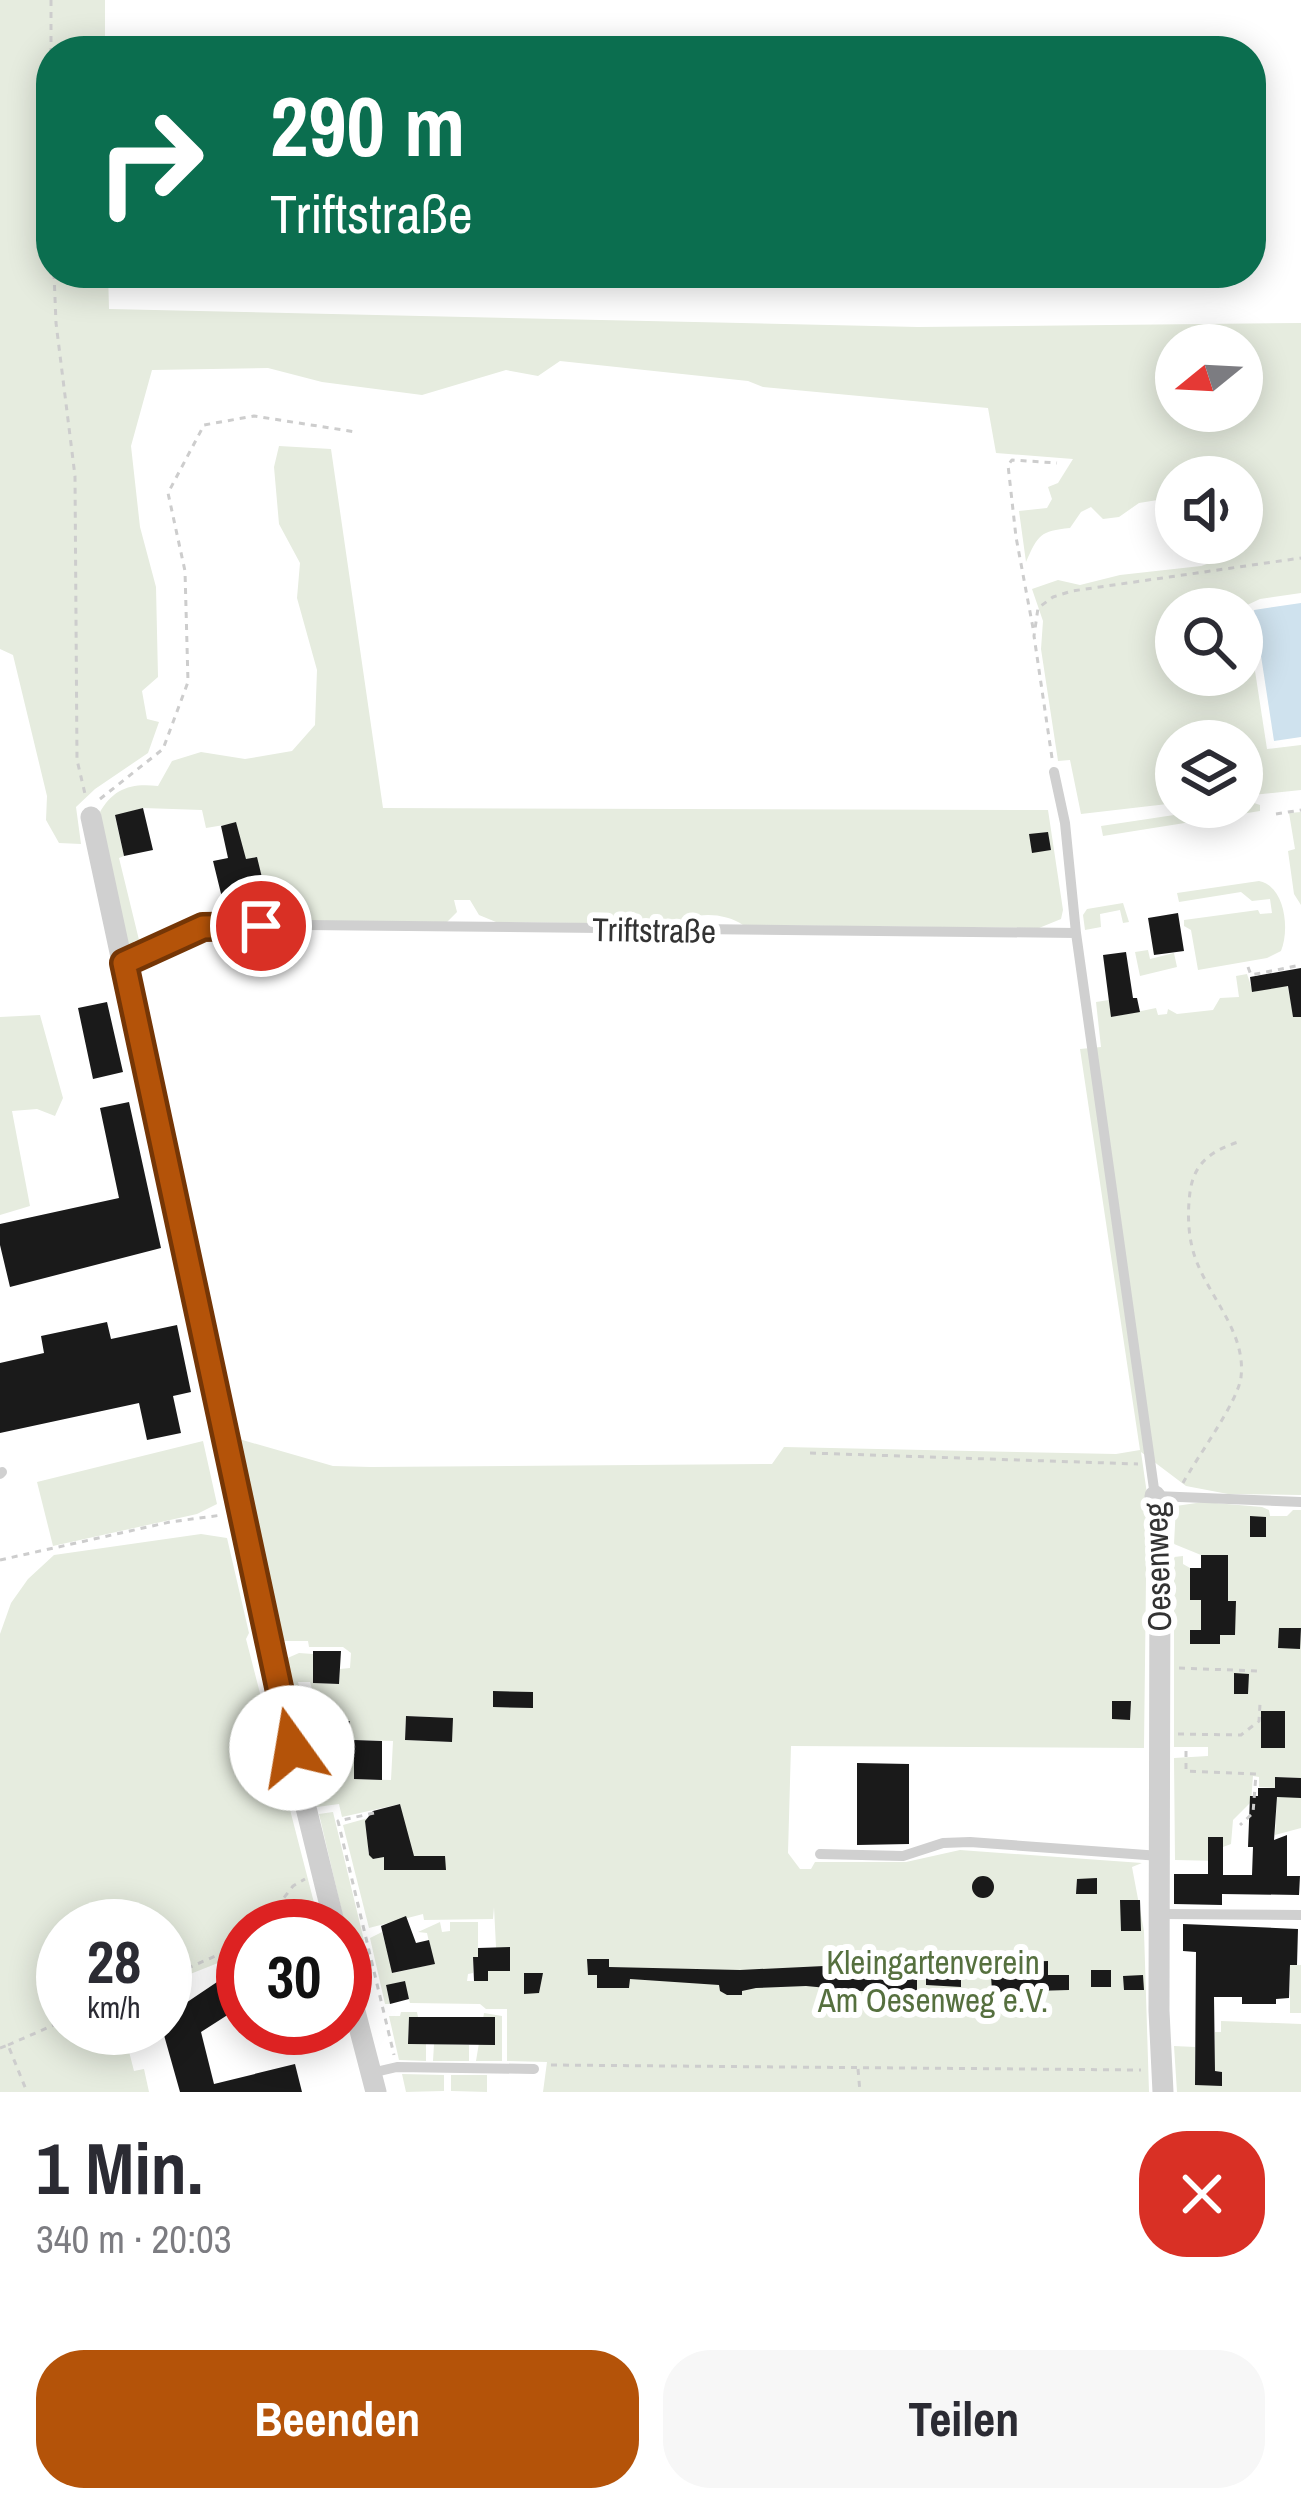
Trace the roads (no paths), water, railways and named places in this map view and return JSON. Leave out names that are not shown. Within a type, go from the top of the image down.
[{"type":"street","points":[[91,817],[285,1722],[329,1899]]},
{"type":"street","name":"Oesenweg","points":[[1162,2081],[1160,1550],[1166,1496]]},
{"type":"lane","points":[[1054,772],[1065,823],[1076,933]]},
{"type":"lane","name":"Triftstraße","points":[[124,963],[214,925],[1076,933]]},
{"type":"lane","name":"Oesenweg","points":[[1076,933],[1152,1465],[1166,1496]]},
{"type":"lane","points":[[1166,1496],[1301,1502]]},
{"type":"lane","points":[[820,1855],[903,1856],[943,1843],[970,1842],[1160,1856]]},
{"type":"lane","points":[[1160,1914],[1301,1915]]},
{"type":"lane","points":[[374,2082],[397,2067],[534,2069]]},
{"type":"water","points":[[1301,603],[1301,737],[1274,741],[1263,669],[1263,609]]},
{"type":"park label","name":"Kleingartenverein Am Oesenweg e.V.","points":[[933,1981]]}]
